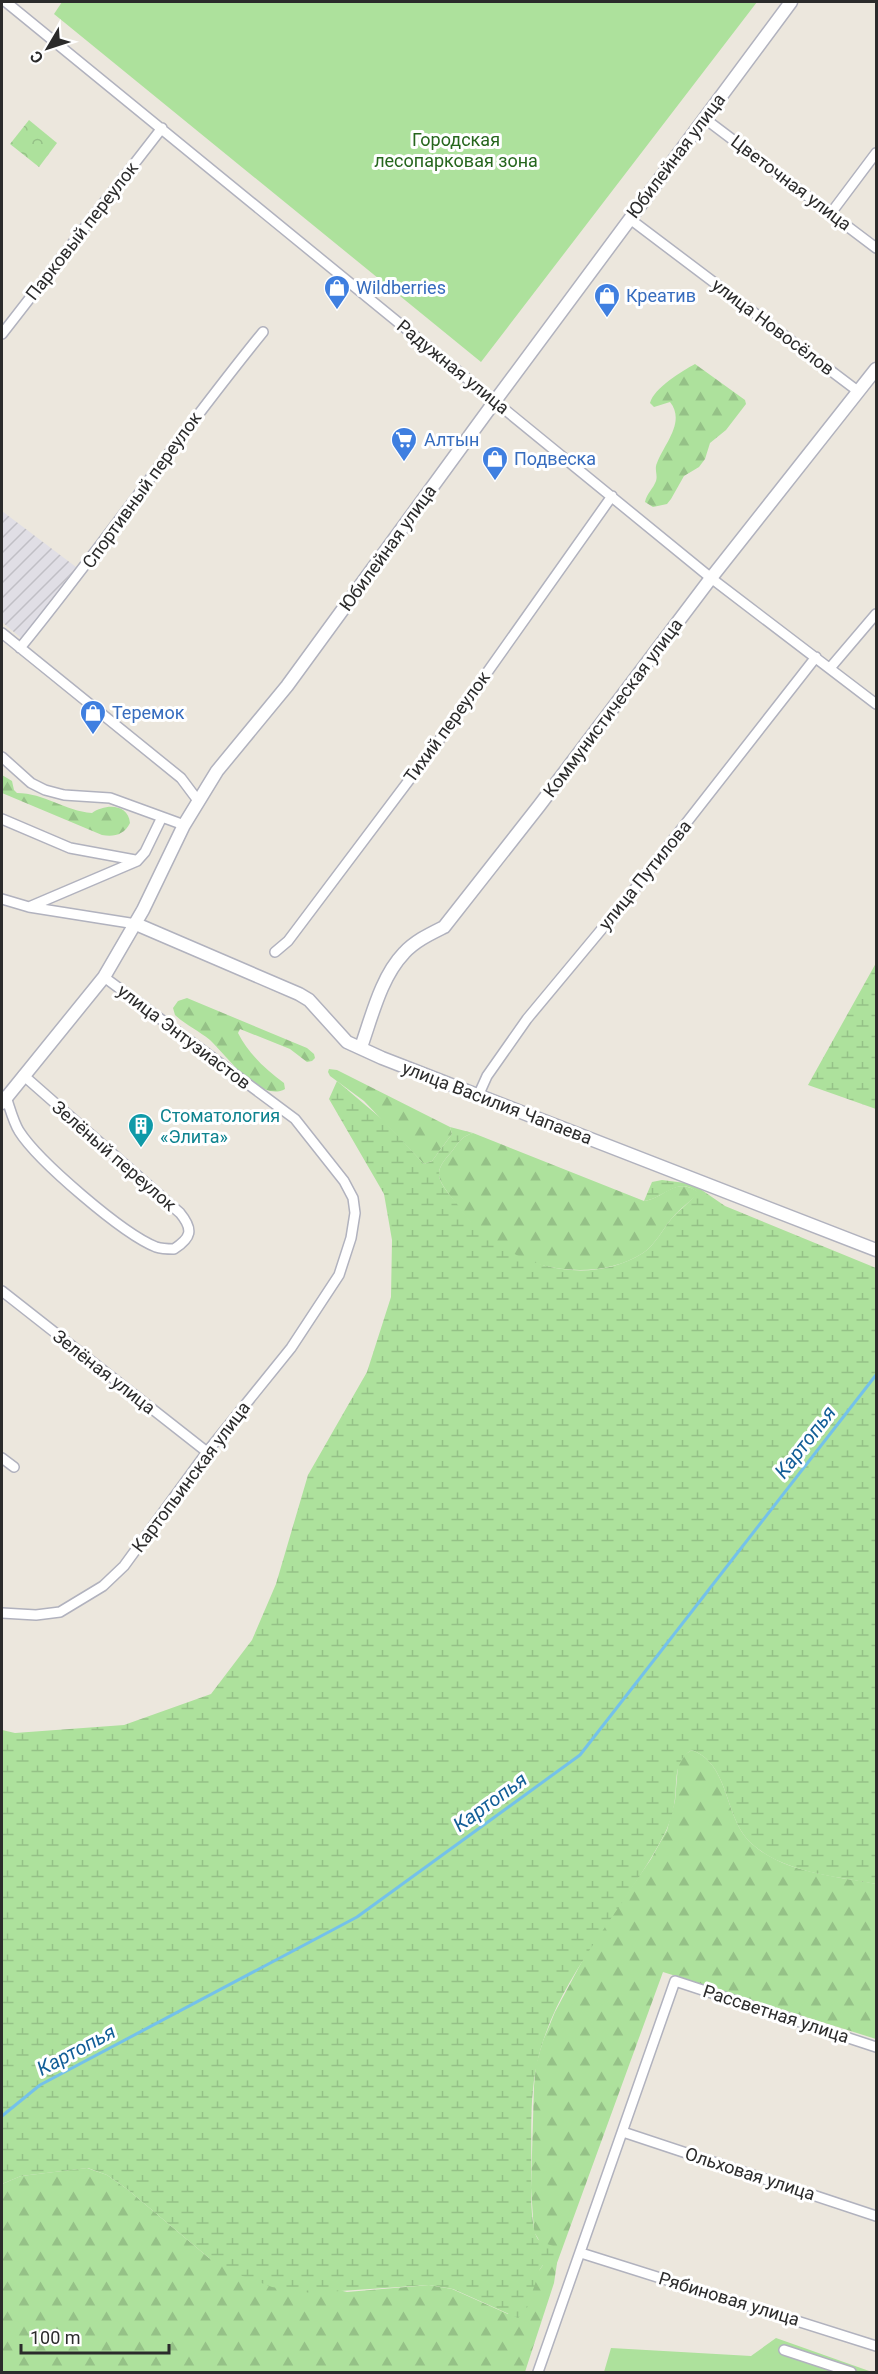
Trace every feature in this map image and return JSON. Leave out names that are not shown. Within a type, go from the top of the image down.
[{"type":"street","name":"Радужная улица","points":[[6,2],[711,578],[876,704]]},
{"type":"street","name":"Юбилейная улица","points":[[3,1098],[104,977],[136,924],[184,825],[217,771],[294,677],[791,2]]},
{"type":"street","name":"Цветочная улица","points":[[705,118],[876,248]]},
{"type":"street","name":"Парковый переулок","points":[[2,334],[162,128]]},
{"type":"street","points":[[831,213],[876,153]]},
{"type":"street","name":"улица Новосёлов","points":[[630,219],[859,392]]},
{"type":"street","name":"Спортивный переулок","points":[[20,648],[85,568],[224,379],[263,332]]},
{"type":"street","name":"Коммунистическая улица","points":[[361,1047],[390,971],[405,952],[428,935],[444,927],[539,806],[711,578],[876,369]]},
{"type":"street","name":"Тихий переулок","points":[[275,952],[288,941],[440,739],[612,496]]},
{"type":"street","points":[[830,668],[876,614]]},
{"type":"street","points":[[2,633],[181,778],[199,802]]},
{"type":"street","name":"улица Путилова","points":[[478,1096],[487,1076],[527,1019],[626,900],[816,657]]},
{"type":"street","points":[[2,757],[31,783],[45,790],[64,795],[110,798],[184,825]]},
{"type":"street","points":[[29,908],[137,861],[145,852],[162,817]]},
{"type":"street","points":[[2,819],[70,848],[137,861]]},
{"type":"street","points":[[2,899],[29,908],[136,924]]},
{"type":"street","name":"улица Василия Чапаева","points":[[136,924],[299,994],[309,1000],[347,1042],[478,1096],[876,1250]]},
{"type":"street","name":"улица Энтузиастов","points":[[104,977],[295,1119],[344,1181],[353,1198],[355,1214],[351,1238],[339,1275]]},
{"type":"street","name":"Зелёный переулок","points":[[3,1098],[18,1130],[64,1180],[136,1236],[156,1247],[174,1249],[186,1241],[189,1231],[187,1222],[180,1213],[23,1075]]},
{"type":"street","name":"Картопьинская улица","points":[[2,1613],[36,1615],[60,1612],[103,1586],[124,1566],[207,1452],[291,1348],[339,1275]]},
{"type":"street","name":"Зелёная улица","points":[[2,1291],[207,1452]]},
{"type":"street","points":[[2,1458],[14,1467]]},
{"type":"street","name":"Рассветная улица","points":[[623,2132],[675,1981],[876,2047]]},
{"type":"street","points":[[538,2373],[623,2132]]},
{"type":"street","name":"Ольховая улица","points":[[623,2132],[876,2216]]},
{"type":"street","name":"Рябиновая улица","points":[[581,2253],[876,2346]]},
{"type":"street","points":[[784,2350],[851,2373]]},
{"type":"shaded area","points":[[2,511],[76,567],[21,638],[2,622]]},
{"type":"green space","name":"Городская лесопарковая зона","points":[[62,2],[757,2],[481,362],[54,14]]},
{"type":"green space","points":[[29,120],[57,143],[39,167],[10,144]]},
{"type":"green space","points":[[695,364],[745,400],[746,404],[726,430],[710,443],[705,459],[699,467],[684,476],[667,504],[653,507],[645,502],[656,481],[656,465],[672,433],[676,417],[670,402],[654,407],[650,403],[663,386]]},
{"type":"green space","points":[[2,775],[12,781],[17,793],[36,796],[82,812],[92,813],[103,808],[115,807],[125,812],[130,823],[118,834],[102,835],[2,793]]},
{"type":"green space","points":[[876,963],[876,1109],[808,1085]]},
{"type":"green space","points":[[187,998],[307,1048],[315,1058],[307,1062],[290,1049],[240,1029],[238,1033],[252,1054],[284,1083],[285,1089],[275,1092],[265,1089],[244,1075],[210,1040],[175,1015],[173,1008],[178,1001]]},
{"type":"green space","points":[[329,1069],[337,1070],[450,1127],[452,1134],[432,1161],[424,1164],[364,1101],[330,1076]]},
{"type":"green space","points":[[337,1081],[383,1120],[424,1164],[432,1161],[452,1134],[450,1127],[473,1133],[461,1139],[442,1164],[439,1177],[443,1185],[473,1224],[493,1241],[516,1255],[541,1264],[567,1270],[593,1270],[619,1264],[643,1253],[697,1192],[683,1186],[677,1187],[644,1201],[652,1182],[662,1180],[693,1184],[725,1206],[876,1268],[876,1884],[811,1872],[765,1854],[743,1833],[714,1767],[705,1757],[692,1750],[686,1754],[679,1765],[673,1811],[665,1833],[575,1973],[546,2032],[534,2077],[531,2188],[536,2235],[540,2241],[556,2247],[557,2264],[543,2265],[540,2269],[526,2311],[518,2318],[453,2289],[429,2285],[311,2293],[272,2287],[234,2273],[209,2258],[127,2189],[107,2175],[88,2168],[21,2176],[2,2184],[2,1730],[15,1733],[124,1725],[211,1694],[252,1640],[276,1584],[308,1475],[367,1372],[391,1297],[392,1240],[384,1194],[329,1099]]},
{"type":"green space","points":[[473,1133],[644,1201],[676,1187],[683,1186],[698,1192],[675,1214],[647,1250],[626,1262],[588,1270],[548,1267],[511,1254],[489,1240],[468,1219],[442,1184],[439,1170],[442,1164],[462,1139]]},
{"type":"green space","points":[[692,1750],[705,1757],[714,1767],[743,1833],[765,1854],[811,1872],[876,1884],[876,2039],[663,1972],[557,2263],[554,2283],[525,2372],[2,2372],[2,2184],[21,2176],[87,2168],[107,2175],[127,2189],[209,2258],[347,2292],[429,2285],[452,2289],[508,2314],[543,2265],[539,2240],[534,2232],[531,2188],[534,2086],[536,2065],[543,2041],[555,2012],[587,1952],[651,1859],[667,1830],[675,1801],[678,1765],[684,1755]]},
{"type":"green space","points":[[776,2338],[872,2372],[604,2372],[611,2348],[751,2356]]},
{"type":"waterway","name":"Картопья","points":[[2,2116],[40,2085],[357,1917],[580,1755],[876,1375]]},
{"type":"place","name":"Wildberries","points":[[337,311]]},
{"type":"place","name":"Креатив","points":[[607,319]]},
{"type":"place","name":"Алтын","points":[[404,463]]},
{"type":"place","name":"Подвеска","points":[[495,482]]},
{"type":"place","name":"Теремок","points":[[93,736]]},
{"type":"place","name":"Стоматология «Элита»","points":[[141,1149]]}]
